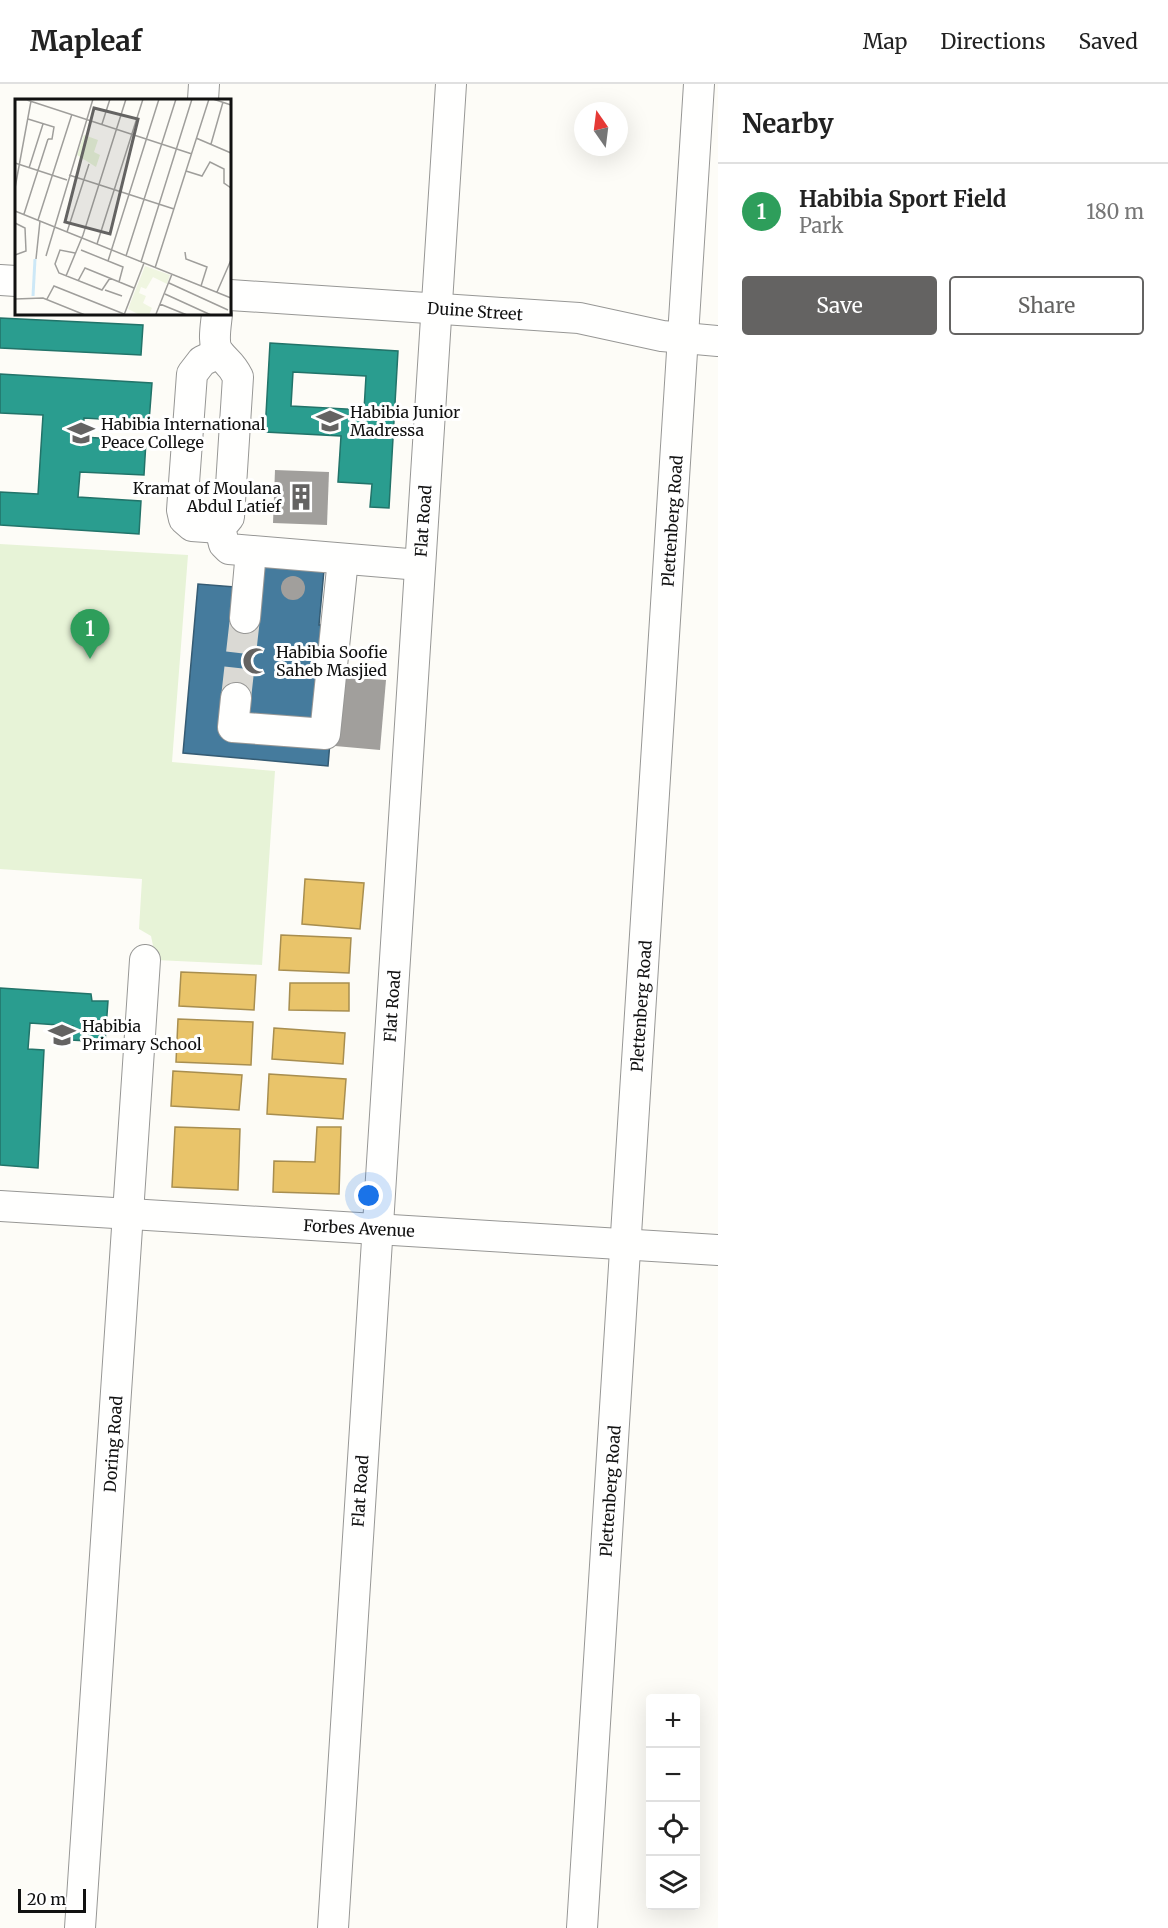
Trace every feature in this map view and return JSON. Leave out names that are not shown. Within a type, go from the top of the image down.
[{"type":"street","points":[[203,99],[204,84]]},
{"type":"street","name":"Flat Road","points":[[333,1928],[451,84]]},
{"type":"street","name":"Plettenberg Road","points":[[582,1928],[699,84]]},
{"type":"street","points":[[0,280],[15,281]]},
{"type":"street","name":"Duine Street","points":[[231,295],[579,318],[683,339],[718,341]]},
{"type":"street","points":[[217,315],[216,341],[219,353],[231,362],[238,377],[229,518],[220,528]]},
{"type":"street","points":[[219,353],[202,361],[192,374],[182,510],[184,519],[192,526],[220,528]]},
{"type":"street","points":[[220,528],[224,544],[229,549],[420,565]]},
{"type":"street","points":[[244,618],[251,551]]},
{"type":"street","points":[[236,698],[233,727],[325,734],[343,559]]},
{"type":"street","name":"Doring Road","points":[[80,1928],[145,960]]},
{"type":"street","name":"Forbes Avenue","points":[[0,1206],[718,1250]]},
{"type":"green space","points":[[0,544],[188,555],[172,762],[275,771],[262,965],[156,960],[151,936],[139,929],[142,879],[0,869]]},
{"type":"building: Homes","points":[[305,879],[364,883],[360,929],[302,924]]},
{"type":"building: Homes","points":[[281,935],[351,938],[349,973],[279,970]]},
{"type":"building: Homes","points":[[181,972],[256,975],[254,1010],[179,1006]]},
{"type":"building: Homes","points":[[290,983],[349,983],[349,1011],[289,1010]]},
{"type":"building: Homes","points":[[178,1019],[253,1022],[251,1065],[176,1062]]},
{"type":"building: Homes","points":[[274,1028],[345,1033],[343,1064],[272,1059]]},
{"type":"building: Homes","points":[[173,1071],[242,1075],[239,1110],[171,1106]]},
{"type":"building: Homes","points":[[269,1074],[346,1079],[343,1119],[267,1114]]},
{"type":"building: Homes","points":[[175,1127],[240,1129],[238,1190],[172,1187]]},
{"type":"building: Homes","points":[[317,1127],[341,1127],[339,1194],[273,1192],[274,1161],[315,1162]]},
{"type":"building: Schools","points":[[0,318],[143,325],[141,355],[0,348]]},
{"type":"building: Schools","name":"Habibia Junior Madressa","points":[[270,343],[398,351],[389,508],[370,507],[372,484],[338,482],[341,436],[265,432]],"holes":[[[293,372],[366,376],[364,410],[291,406]]]},
{"type":"building: Schools","points":[[0,374],[152,383],[149,422],[84,418],[83,437],[146,441],[144,475],[80,472],[78,497],[141,501],[139,534],[0,525],[0,492],[38,494],[43,415],[0,413]]},
{"type":"building: Schools","points":[[0,988],[91,994],[92,1001],[108,1001],[105,1042],[71,1040],[73,1026],[30,1023],[28,1049],[44,1050],[38,1168],[0,1165]]},
{"type":"building: Public","name":"Habibia Soofie Saheb Masjied","points":[[263,564],[324,570],[319,625],[324,625],[316,721],[244,715],[330,742],[328,766],[183,753],[198,584],[235,587]]},
{"type":"building: Other","name":"Kramat of Moulana Abdul Latief","points":[[275,470],[329,472],[327,525],[273,523]]},
{"type":"building: Other","points":[[293,576],[298,577],[304,583],[304,593],[298,599],[293,600],[288,599],[282,593],[281,588],[282,583],[288,577]]},
{"type":"building: Other","points":[[341,677],[386,680],[380,750],[335,746]]},
{"type":"tunnel","points":[[236,698],[245,618]]},
{"type":"place","name":"Habibia Junior Madressa","points":[[330,421]]},
{"type":"place","name":"Habibia International Peace College","points":[[81,433]]},
{"type":"place","name":"Kramat of Moulana Abdul Latief","points":[[301,497]]},
{"type":"place","name":"Habibia Sport Field","points":[[90,659]]},
{"type":"place","name":"Habibia Soofie Saheb Masjied","points":[[256,661]]},
{"type":"place","name":"Habibia Primary School","points":[[62,1035]]}]
